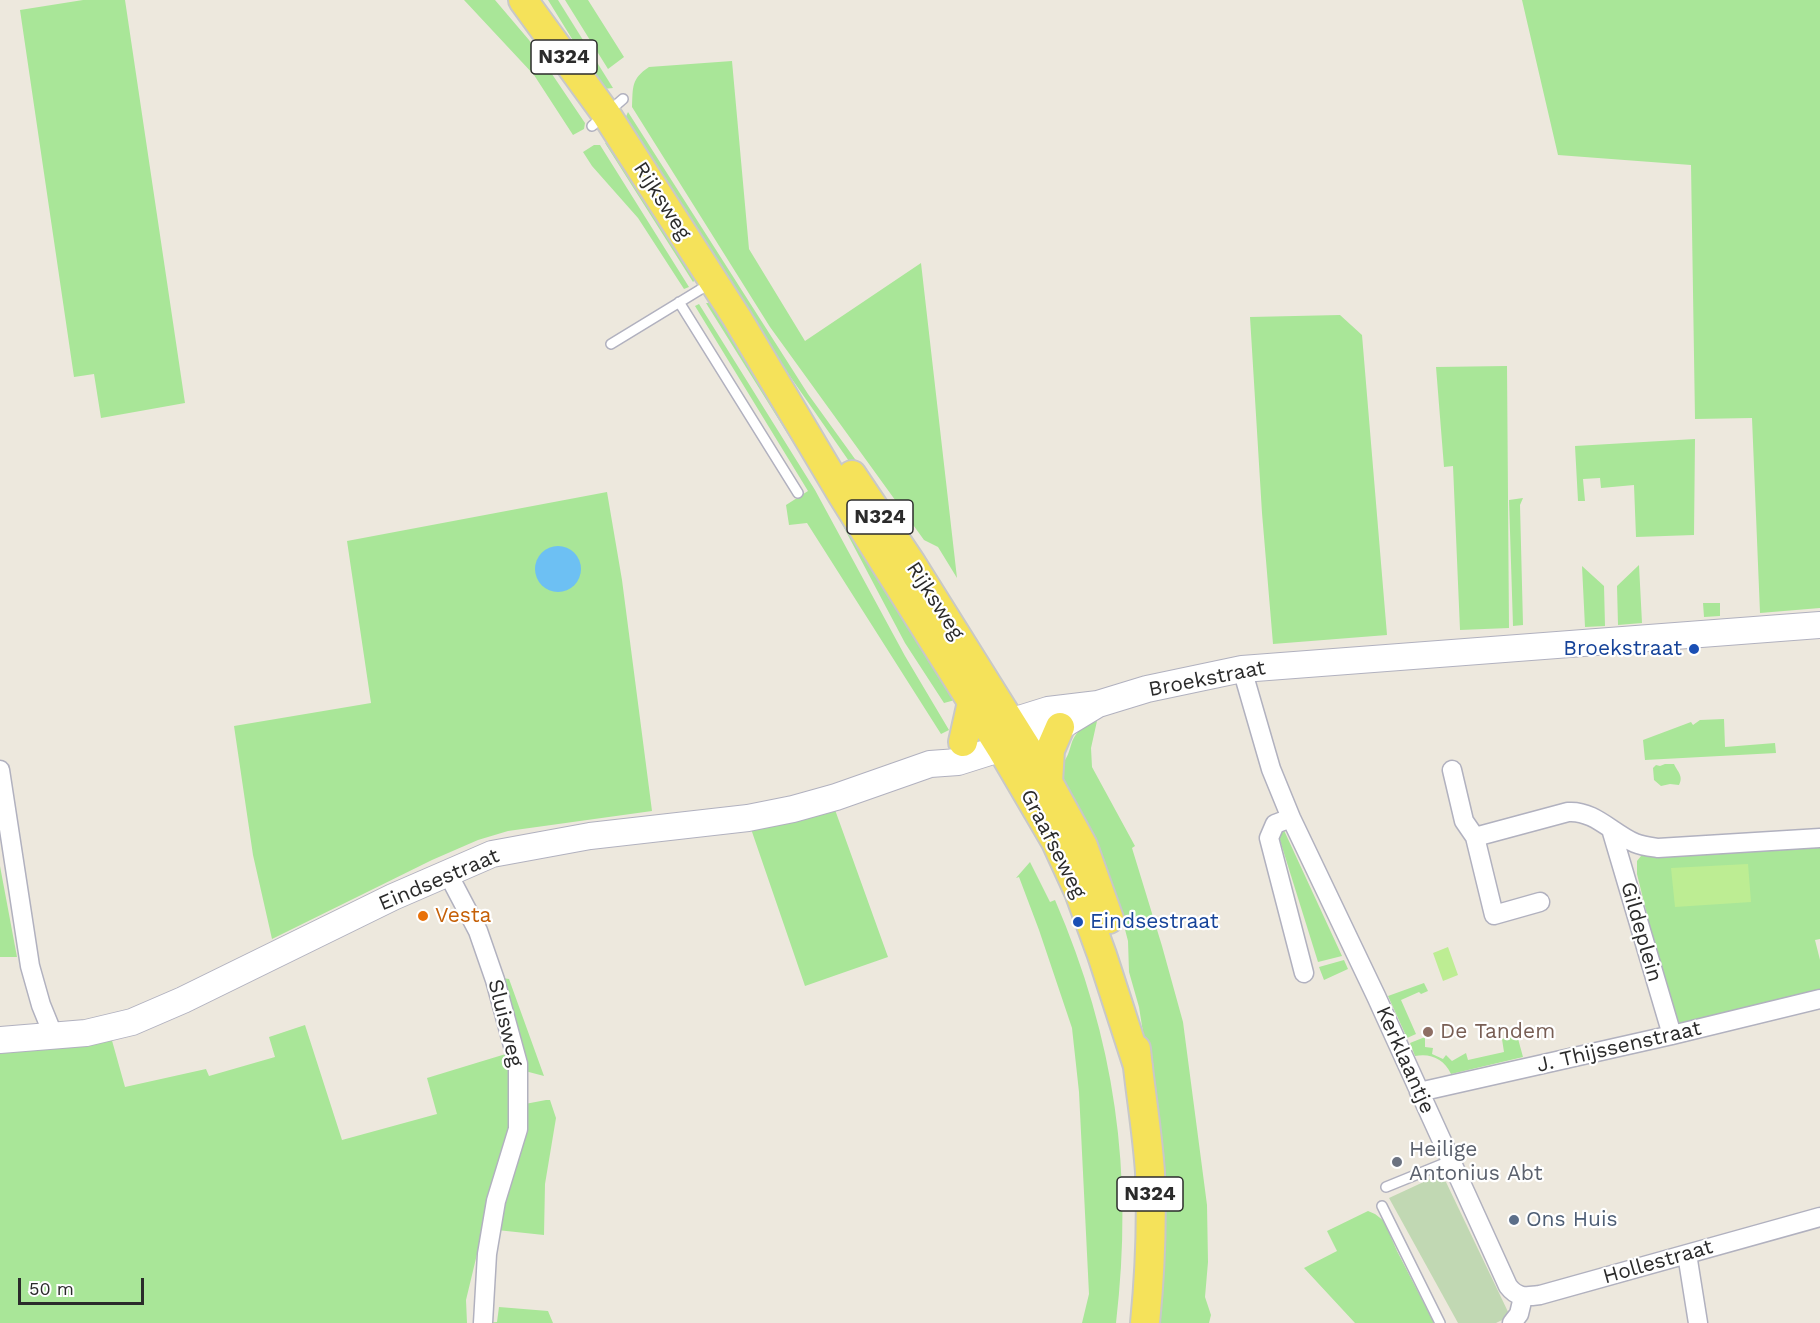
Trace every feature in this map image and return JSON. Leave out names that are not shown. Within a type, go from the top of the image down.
[{"type":"main road","name":"Rijksweg","points":[[523,0],[607,113]]},
{"type":"main road","name":"Rijksweg","points":[[542,0],[607,113],[737,318],[843,496],[972,702],[1006,735]]},
{"type":"main road","name":"Rijksweg","points":[[737,318],[844,463],[911,563],[1006,735]]},
{"type":"main road","points":[[963,742],[972,702]]},
{"type":"main road","points":[[1048,782],[1050,750],[1060,727]]},
{"type":"main road","name":"Graafseweg","points":[[1006,735],[1048,782],[1083,846],[1122,960],[1133,1008],[1150,1172],[1150,1245],[1145,1323]]},
{"type":"main road","name":"Graafseweg","points":[[1006,735],[1079,892],[1138,1066]]},
{"type":"street","name":"Broekstraat","points":[[1006,735],[1048,710],[1098,704],[1147,689],[1242,669],[1820,625]]},
{"type":"street","name":"Kerklaantje","points":[[1242,669],[1271,769],[1291,818],[1376,996],[1508,1286],[1514,1293],[1523,1297]]},
{"type":"street","name":"Broekstraat","points":[[1006,735],[1060,727],[1098,704]]},
{"type":"street","name":"Eindsestraat","points":[[930,764],[946,750],[963,742],[1006,735]]},
{"type":"street","name":"Eindsestraat","points":[[0,1040],[86,1033],[132,1022],[183,1000],[447,872],[492,854],[590,836],[748,818],[793,809],[836,797],[930,764],[958,762],[1006,735]]},
{"type":"street","points":[[0,770],[30,966],[41,1005],[54,1037]]},
{"type":"street","points":[[1452,770],[1464,821],[1475,837],[1494,915],[1540,902]]},
{"type":"street","points":[[1475,837],[1577,811],[1588,814],[1636,843],[1658,848],[1820,838]]},
{"type":"street","points":[[1291,818],[1275,824],[1269,838],[1304,973]]},
{"type":"street","name":"Gildeplein","points":[[1611,829],[1672,1035]]},
{"type":"street","name":"Sluisweg","points":[[447,872],[477,931],[495,980],[518,1064],[518,1129],[496,1202],[490,1233],[483,1323]]},
{"type":"street","name":"J. Thijssenstraat","points":[[1419,1092],[1820,999]]},
{"type":"street","name":"Hollestraat","points":[[1523,1297],[1540,1296],[1820,1217]]},
{"type":"street","points":[[1687,1254],[1698,1323]]},
{"type":"street","points":[[1512,1323],[1519,1314],[1523,1297]]},
{"type":"lane","points":[[611,344],[713,281]]},
{"type":"lane","points":[[679,302],[798,492]]},
{"type":"lane","points":[[1386,1187],[1450,1161]]},
{"type":"lane","points":[[1382,1206],[1440,1323]]},
{"type":"green space","points":[[83,0],[125,0],[185,403],[101,418],[94,374],[74,377],[20,10]]},
{"type":"green space","points":[[464,0],[495,0],[529,40],[585,123],[584,129],[573,135],[534,75]]},
{"type":"green space","points":[[548,0],[558,0],[613,88],[603,89]]},
{"type":"green space","points":[[565,0],[588,0],[624,57],[608,69]]},
{"type":"green space","points":[[1522,0],[1820,0],[1820,608],[1760,613],[1752,418],[1695,419],[1691,165],[1558,155]]},
{"type":"green space","points":[[732,61],[749,249],[805,341],[921,263],[957,578],[938,547],[924,540],[770,327],[632,107],[634,84],[649,67]]},
{"type":"green space","points":[[628,112],[808,394],[920,549],[917,551],[851,464],[764,339],[624,121]]},
{"type":"green space","points":[[605,143],[615,145],[696,274],[693,282]]},
{"type":"green space","points":[[594,145],[600,145],[689,287],[684,289],[638,218],[592,166],[583,152]]},
{"type":"green space","points":[[706,303],[714,303],[955,700],[944,703],[905,643],[832,505]]},
{"type":"green space","points":[[699,304],[815,490],[905,656],[949,730],[941,734],[807,523],[789,525],[786,505],[808,491],[695,306]]},
{"type":"green space","points":[[1340,315],[1362,335],[1387,635],[1273,644],[1250,317]]},
{"type":"green space","points":[[1507,366],[1509,628],[1460,630],[1453,466],[1444,467],[1436,367]]},
{"type":"green space","points":[[1695,439],[1694,535],[1636,537],[1634,485],[1601,488],[1600,478],[1583,479],[1585,501],[1578,501],[1575,446]]},
{"type":"green space","points":[[607,492],[622,580],[652,811],[508,831],[478,840],[432,860],[272,939],[253,855],[234,726],[371,703],[347,541]]},
{"type":"green space","points":[[1523,498],[1520,505],[1523,625],[1513,626],[1509,500]]},
{"type":"green space","points":[[1639,565],[1642,623],[1618,625],[1617,586]]},
{"type":"green space","points":[[1582,566],[1604,586],[1605,626],[1585,627]]},
{"type":"green space","points":[[1703,603],[1720,603],[1720,616],[1704,617]]},
{"type":"green space","points":[[1724,719],[1725,747],[1775,743],[1776,753],[1645,760],[1643,740],[1691,722],[1693,725],[1700,720]]},
{"type":"green space","points":[[1097,721],[1091,748],[1092,767],[1135,846],[1132,848],[1183,1022],[1207,1205],[1208,1262],[1205,1297],[1211,1315],[1209,1323],[1155,1323],[1147,1058],[1139,1007],[1129,972],[1128,941],[1122,918],[1063,784],[1059,767],[1067,757],[1076,734]]},
{"type":"green space","points":[[1674,764],[1680,776],[1679,785],[1661,786],[1654,780],[1653,768],[1656,765]]},
{"type":"green space","points":[[834,807],[888,957],[805,986],[750,826]]},
{"type":"green space","points":[[1282,826],[1342,956],[1318,962],[1278,834]]},
{"type":"green space","points":[[1820,846],[1820,939],[1815,940],[1820,960],[1820,991],[1680,1024],[1671,1012],[1637,874],[1637,861],[1641,856]]},
{"type":"green space","points":[[1030,862],[1050,902],[1055,900],[1076,952],[1105,1055],[1115,1107],[1122,1213],[1121,1267],[1116,1323],[1082,1323],[1089,1294],[1079,1092],[1072,1028],[1039,930],[1019,877],[1016,878]]},
{"type":"green space","points":[[1748,864],[1751,902],[1675,907],[1671,868]]},
{"type":"green space","points":[[0,866],[17,957],[0,957]]},
{"type":"green space","points":[[1448,947],[1458,975],[1443,981],[1433,953]]},
{"type":"green space","points":[[1344,960],[1348,969],[1324,980],[1319,967]]},
{"type":"green space","points":[[502,978],[509,979],[544,1076],[525,1071]]},
{"type":"green space","points":[[1424,983],[1428,991],[1421,994],[1419,992],[1401,1000],[1416,1034],[1407,1038],[1388,996]]},
{"type":"green space","points":[[305,1025],[342,1140],[437,1114],[427,1078],[509,1053],[512,1065],[511,1128],[490,1200],[466,1300],[467,1323],[0,1323],[0,1051],[111,1037],[125,1087],[206,1069],[209,1076],[275,1057],[269,1037]]},
{"type":"green space","points":[[1517,1035],[1523,1057],[1451,1074],[1445,1064],[1432,1056],[1415,1056],[1410,1043],[1425,1037],[1425,1047],[1433,1048],[1432,1054],[1443,1059],[1446,1055],[1452,1061],[1466,1053],[1468,1060],[1504,1052],[1502,1039]]},
{"type":"green space","points":[[550,1100],[556,1118],[545,1184],[544,1235],[497,1230],[525,1104]]},
{"type":"green space","points":[[1438,1178],[1446,1182],[1510,1316],[1496,1323],[1458,1323],[1389,1198],[1430,1179]]},
{"type":"green space","points":[[1368,1211],[1384,1221],[1434,1323],[1355,1323],[1304,1268],[1337,1251],[1327,1231]]},
{"type":"green space","points":[[499,1307],[548,1311],[553,1323],[486,1323],[497,1322]]},
{"type":"water","points":[[558,546],[567,547],[575,552],[580,560],[580,578],[575,586],[567,591],[558,592],[549,591],[541,586],[536,578],[535,569],[536,560],[541,552],[549,547]]},
{"type":"place","name":"Broekstraat","points":[[1694,649]]},
{"type":"place","name":"Vesta","points":[[423,916]]},
{"type":"place","name":"Eindsestraat","points":[[1078,922]]},
{"type":"place","name":"De Tandem","points":[[1428,1032]]},
{"type":"place","name":"Heilige Antonius Abt","points":[[1397,1162]]},
{"type":"place","name":"Ons Huis","points":[[1514,1220]]}]
